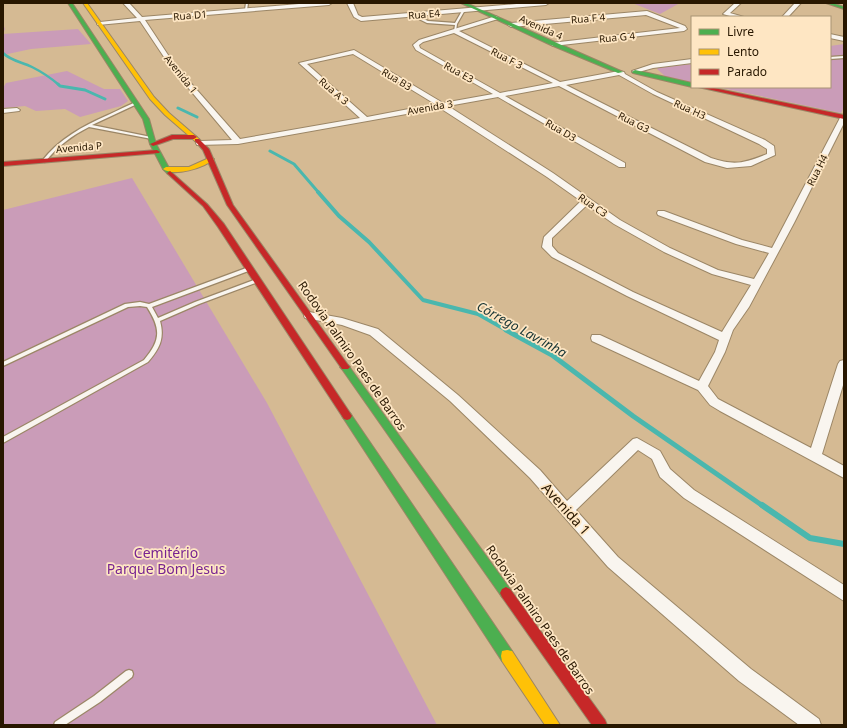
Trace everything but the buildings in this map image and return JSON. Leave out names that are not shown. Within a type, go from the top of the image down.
[{"type":"main road","points":[[70,3],[146,119],[152,141],[166,169],[205,204],[554,725]]},
{"type":"main road","name":"Rodovia Palmiro Paes de Barros","points":[[85,3],[152,98],[167,114],[197,140],[210,159],[230,205],[600,725]]},
{"type":"main road","points":[[828,3],[844,8]]},
{"type":"main road","name":"Avenida 4","points":[[464,7],[477,9],[589,59],[627,71],[691,85]]},
{"type":"main road","points":[[652,67],[665,79]]},
{"type":"main road","points":[[706,88],[844,116]]},
{"type":"main road","name":"Avenida P","points":[[3,164],[46,157],[133,147],[172,137],[197,140]]},
{"type":"main road","name":"Avenida P","points":[[3,158],[157,152]]},
{"type":"main road","points":[[166,169],[182,171],[191,169],[206,163],[210,159]]},
{"type":"street","points":[[126,3],[131,3]]},
{"type":"street","name":"Avenida 1","points":[[126,3],[141,19],[172,65],[238,142]]},
{"type":"street","name":"Rua D1","points":[[100,24],[141,19],[329,3]]},
{"type":"street","name":"Rua E4","points":[[350,3],[356,16],[361,19],[412,15],[464,7]]},
{"type":"street","points":[[477,9],[546,3]]},
{"type":"street","points":[[736,16],[726,14],[738,3]]},
{"type":"street","points":[[786,16],[798,3]]},
{"type":"street","name":"Rua F 4","points":[[511,25],[651,13],[683,27],[684,29],[680,31]]},
{"type":"street","points":[[455,27],[496,18]]},
{"type":"street","name":"Rua E3","points":[[455,27],[421,41],[416,45],[418,49],[499,95]]},
{"type":"street","name":"Rua F 3","points":[[455,27],[560,84]]},
{"type":"street","name":"Rua G 4","points":[[553,44],[680,31]]},
{"type":"street","points":[[831,36],[844,40]]},
{"type":"street","points":[[831,42],[844,40]]},
{"type":"street","name":"Rua A 3","points":[[354,52],[302,63],[365,119]]},
{"type":"street","name":"Rua B3","points":[[354,52],[441,105]]},
{"type":"street","name":"Avenida 3","points":[[238,142],[627,71],[691,61]]},
{"type":"street","name":"Rua H3","points":[[627,71],[660,95],[762,142]]},
{"type":"street","name":"Rua G3","points":[[560,84],[708,160],[727,166],[748,164],[771,155],[771,148],[762,142]]},
{"type":"street","name":"Rua D3","points":[[499,95],[622,165]]},
{"type":"street","name":"Rua C3","points":[[441,105],[556,179],[617,222],[667,250],[715,272],[757,283]]},
{"type":"street","points":[[3,111],[17,110]]},
{"type":"street","name":"Rua H4","points":[[702,387],[720,352],[728,329],[744,307],[790,223],[844,116]]},
{"type":"street","points":[[197,140],[238,142]]},
{"type":"street","points":[[210,159],[221,148],[238,142]]},
{"type":"street","points":[[586,201],[548,237],[547,247],[554,255],[630,294],[724,338]]},
{"type":"street","points":[[661,213],[739,242],[774,252]]},
{"type":"street","name":"Avenida 1","points":[[309,316],[361,326],[374,332],[454,398],[535,474],[613,562],[745,675],[813,725]]},
{"type":"street","points":[[596,338],[702,387],[714,402],[724,408],[844,472]]},
{"type":"street","points":[[815,456],[844,364]]},
{"type":"street","points":[[568,510],[638,443],[656,455],[665,473],[689,494],[844,594]]},
{"type":"lane","points":[[246,10],[247,3]]},
{"type":"lane","points":[[412,15],[427,22],[455,27],[464,7]]},
{"type":"lane","points":[[831,58],[844,57]]},
{"type":"lane","points":[[46,157],[74,135],[89,126],[136,103]]},
{"type":"lane","points":[[89,126],[152,141]]},
{"type":"lane","points":[[3,364],[127,305],[140,304],[149,306],[249,268]]},
{"type":"lane","points":[[158,320],[197,303],[257,281]]},
{"type":"lane","points":[[3,440],[146,361],[154,353],[159,339],[158,320],[149,306]]},
{"type":"lane","points":[[58,725],[97,699],[129,674]]},
{"type":"green space","points":[[632,3],[680,3],[660,14]]},
{"type":"green space","points":[[78,29],[91,44],[31,49],[3,55],[3,34]]},
{"type":"green space","points":[[844,44],[844,107],[841,113],[722,88],[831,88],[831,46]]},
{"type":"green space","points":[[691,64],[691,82],[665,76],[657,69]]},
{"type":"green space","points":[[67,71],[104,89],[120,89],[128,101],[121,106],[80,117],[65,109],[36,111],[25,106],[3,108],[3,88],[6,83]]},
{"type":"green space","name":"Cemitério Parque Bom Jesus","points":[[132,178],[267,403],[437,725],[3,725],[3,210]]},
{"type":"waterway","name":"Córrego Lavrinha","points":[[3,53],[13,60],[28,65],[39,71],[59,85]]},
{"type":"waterway","name":"Córrego Lavrinha","points":[[59,85],[85,90],[105,99]]},
{"type":"waterway","name":"Córrego Lavrinha","points":[[178,108],[197,117]]},
{"type":"waterway","name":"Córrego Lavrinha","points":[[270,151],[294,164],[319,193]]},
{"type":"waterway","name":"Córrego Lavrinha","points":[[318,192],[339,216],[369,242],[423,300],[478,314],[508,331]]},
{"type":"waterway","name":"Córrego Lavrinha","points":[[506,330],[552,355],[633,416],[763,506]]},
{"type":"waterway","name":"Córrego Lavrinha","points":[[762,505],[810,538],[844,544]]},
{"type":"traffic: fast","points":[[70,3],[146,119],[153,144],[166,169],[170,173]]},
{"type":"traffic: fast","points":[[463,3],[553,44],[620,72]]},
{"type":"traffic: fast","points":[[828,3],[844,8]]},
{"type":"traffic: fast","points":[[635,72],[691,85]]},
{"type":"traffic: fast","points":[[345,367],[506,593]]},
{"type":"traffic: fast","points":[[347,416],[507,656]]},
{"type":"traffic: slow","points":[[85,3],[152,98],[167,114],[197,140]]},
{"type":"traffic: slow","points":[[166,169],[178,170],[195,167],[211,159]]},
{"type":"traffic: slow","points":[[507,656],[553,725]]},
{"type":"traffic: jam","points":[[706,88],[844,117]]},
{"type":"traffic: jam","points":[[153,144],[172,137],[194,137]]},
{"type":"traffic: jam","points":[[197,140],[206,149],[230,205],[345,367]]},
{"type":"traffic: jam","points":[[3,164],[157,152]]},
{"type":"traffic: jam","points":[[170,173],[205,205],[221,226],[347,416]]},
{"type":"traffic: jam","points":[[506,593],[600,725]]}]
